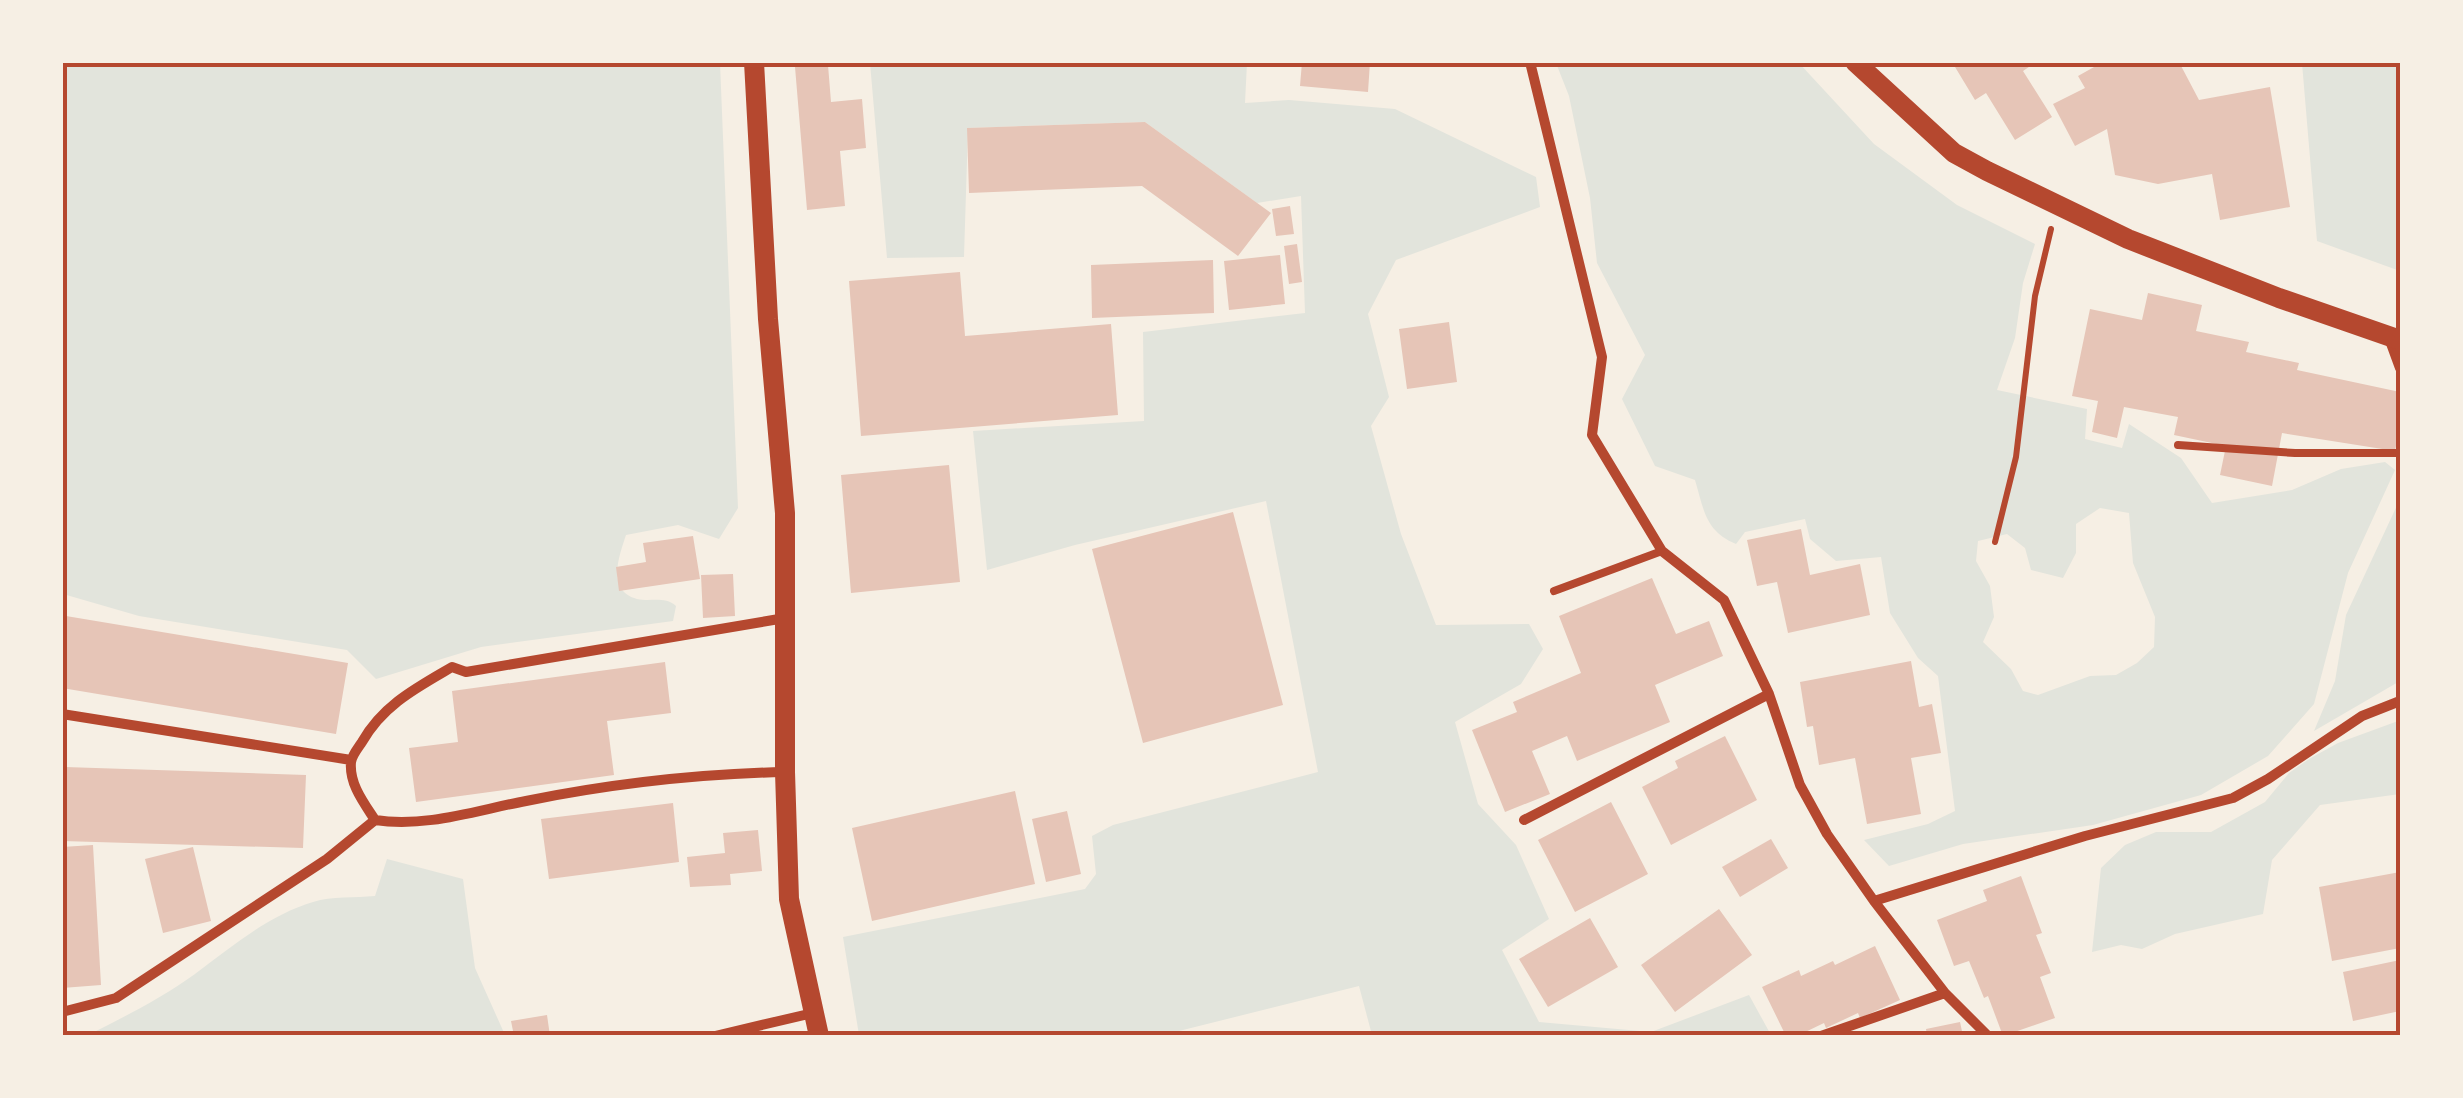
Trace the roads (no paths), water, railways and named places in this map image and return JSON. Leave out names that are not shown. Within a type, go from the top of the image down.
[{"type":"main road","points":[[754,62],[768,319],[785,513],[789,898],[819,1036]]},
{"type":"main road","points":[[1855,62],[1954,153],[2128,239],[2394,338]]},
{"type":"street","points":[[1530,62],[1602,357],[1592,435],[1662,551],[1724,600],[1769,694],[1800,785],[1827,834],[1945,993],[1988,1036]]},
{"type":"street","points":[[2394,338],[2400,368]]},
{"type":"street","points":[[376,820],[354,783],[351,760],[372,724],[392,704],[452,667],[466,672],[785,618]]},
{"type":"street","points":[[1524,820],[1769,694]]},
{"type":"street","points":[[1874,901],[2085,836],[2233,798],[2362,716],[2400,701]]},
{"type":"street","points":[[62,714],[351,760]]},
{"type":"street","points":[[62,1012],[116,998],[326,859],[376,820],[455,817],[528,800],[704,776],[785,772]]},
{"type":"street","points":[[1821,1036],[1945,993]]},
{"type":"street","points":[[715,1036],[812,1013]]},
{"type":"lane","points":[[2178,445],[2295,453],[2400,453]]},
{"type":"lane","points":[[1554,591],[1662,551]]}]
